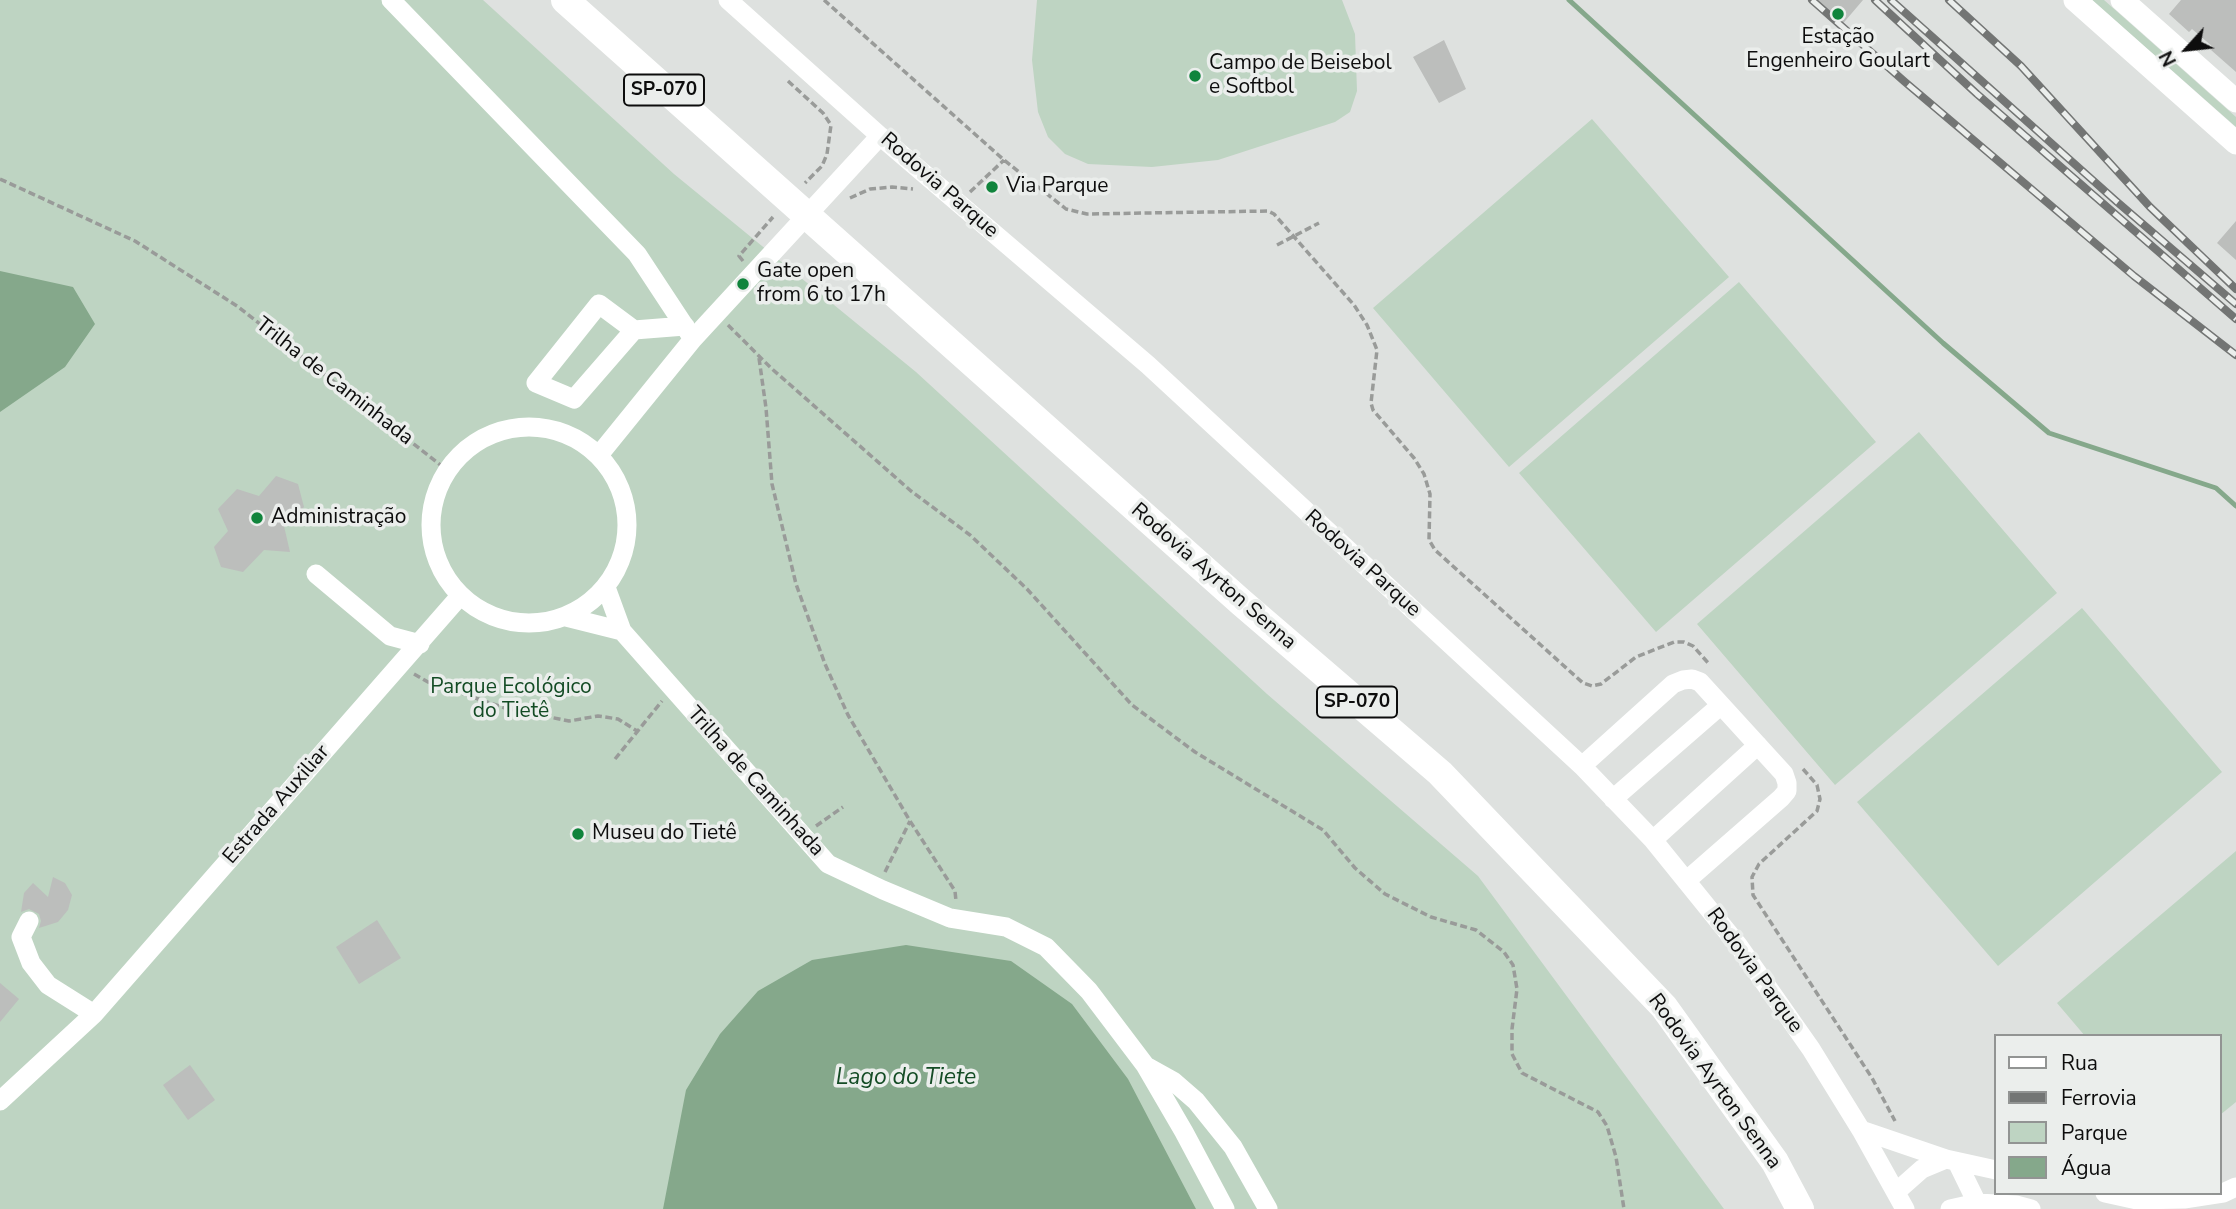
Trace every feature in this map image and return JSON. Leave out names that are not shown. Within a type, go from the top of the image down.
[{"type":"highway","name":"Rodovia Ayrton Senna","points":[[565,0],[848,255],[1242,603],[1440,773],[1664,1007],[1775,1162],[1800,1209]]},
{"type":"main road","points":[[2075,0],[2236,142]]},
{"type":"main road","points":[[2122,0],[2236,101]]},
{"type":"street","points":[[391,0],[637,254],[689,333]]},
{"type":"street","name":"Rodovia Parque","points":[[728,0],[880,136],[1148,365],[1582,766],[1653,841],[1738,945],[1811,1049],[1861,1130],[1900,1201]]},
{"type":"street","points":[[599,455],[689,333],[716,313],[880,136]]},
{"type":"street","points":[[635,330],[574,399],[536,383],[599,304],[635,330],[689,333]]},
{"type":"street","points":[[536,426],[570,435],[599,455],[617,481],[626,512],[626,543],[607,590],[566,617],[542,623],[513,623],[485,613],[460,596],[436,558],[431,512],[446,470],[470,445],[502,430],[536,426]]},
{"type":"street","points":[[316,574],[390,636],[420,644]]},
{"type":"street","name":"Trilha de Caminhada","points":[[607,590],[622,631],[828,864],[877,888],[952,918],[1006,927],[1046,947],[1089,991],[1144,1065],[1225,1209]]},
{"type":"street","name":"Estrada Auxiliar","points":[[94,1014],[460,596]]},
{"type":"street","points":[[566,617],[622,631]]},
{"type":"street","points":[[1582,766],[1673,684],[1683,680],[1700,682],[1758,745],[1784,774],[1787,791],[1686,881]]},
{"type":"street","points":[[1613,799],[1721,705]]},
{"type":"street","points":[[1653,841],[1758,745]]},
{"type":"street","points":[[1,1098],[94,1014],[48,985],[31,963],[21,937],[29,921]]},
{"type":"street","points":[[1144,1065],[1174,1081],[1196,1101],[1233,1147],[1268,1209]]},
{"type":"street","points":[[1861,1130],[1952,1161],[1994,1171]]},
{"type":"street","points":[[1900,1201],[1922,1170],[1952,1161]]},
{"type":"street","points":[[1952,1161],[1977,1203]]},
{"type":"street","points":[[2114,1195],[2137,1200],[2184,1199],[2210,1195]]},
{"type":"street","points":[[1950,1209],[1977,1203],[2021,1203]]},
{"type":"path","points":[[824,0],[1004,160],[1066,209],[1087,214],[1268,211],[1274,214],[1354,305],[1367,325],[1377,350],[1371,403],[1373,410],[1414,458],[1424,474],[1430,495],[1429,540],[1435,551],[1583,683],[1592,686],[1601,684],[1636,657],[1674,642],[1693,646],[1710,666]]},
{"type":"path","points":[[958,203],[1004,160]]},
{"type":"path","name":"Trilha de Caminhada","points":[[0,179],[135,241],[237,306],[446,470]]},
{"type":"path","points":[[1277,245],[1319,223]]},
{"type":"path","points":[[716,313],[758,356],[911,491],[970,535],[1027,589],[1132,705],[1195,752],[1323,830],[1355,868],[1385,894],[1431,917],[1476,930],[1504,951],[1513,965],[1517,989],[1512,1054],[1522,1073],[1598,1112],[1607,1126],[1616,1157],[1624,1209]]},
{"type":"path","points":[[758,356],[766,408],[772,484],[796,584],[825,664],[848,715],[955,891],[957,898],[952,918]]},
{"type":"path","points":[[400,666],[428,682],[505,708],[569,721],[598,716],[618,719],[637,731]]},
{"type":"path","points":[[615,759],[672,688]]},
{"type":"path","points":[[1799,765],[1817,785],[1820,799],[1817,811],[1759,863],[1752,877],[1753,895],[1872,1079],[1910,1148]]},
{"type":"path","points":[[803,836],[843,807]]},
{"type":"path","points":[[877,888],[910,821]]},
{"type":"green space","name":"Parque Ecológico do Tietê","points":[[0,0],[483,0],[674,174],[916,372],[1267,694],[1478,876],[1724,1209],[0,1209]]},
{"type":"green space","name":"Campo de Beisebol e Softbol","points":[[1037,0],[1342,0],[1355,34],[1357,91],[1350,112],[1335,122],[1218,160],[1152,167],[1088,164],[1065,154],[1048,137],[1038,112],[1032,60]]},
{"type":"green space","points":[[2092,0],[2104,0],[2236,117],[2236,127]]},
{"type":"green space","points":[[1592,119],[1729,277],[1509,467],[1373,308]]},
{"type":"green space","points":[[1739,282],[1876,442],[1656,632],[1519,473]]},
{"type":"green space","points":[[1919,432],[2057,593],[1835,785],[1697,624]]},
{"type":"green space","points":[[2082,608],[2222,772],[1998,966],[1857,802]]},
{"type":"green space","points":[[2236,851],[2236,1102],[2222,1113],[2222,1034],[2083,1034],[2057,1003]]},
{"type":"water","points":[[0,271],[73,287],[95,324],[65,367],[0,412]]},
{"type":"water","name":"Lago do Tiete","points":[[906,945],[1011,961],[1072,1004],[1128,1079],[1196,1209],[663,1209],[686,1090],[720,1034],[758,991],[812,960]]},
{"type":"building","name":"Estação Engenheiro Goulart","points":[[1809,0],[1863,0],[1840,27]]},
{"type":"building","points":[[2181,0],[2236,0],[2236,72],[2211,50],[2213,47],[2192,29],[2189,32],[2169,14]]},
{"type":"building","points":[[1444,40],[1466,89],[1439,103],[1413,57]]},
{"type":"building","points":[[2236,221],[2236,260],[2217,243]]},
{"type":"building","name":"Administração","points":[[276,476],[298,484],[304,507],[284,526],[290,552],[264,550],[243,572],[221,567],[214,547],[228,531],[218,509],[237,489],[259,496]]},
{"type":"building","points":[[53,877],[65,883],[72,895],[68,910],[58,922],[39,928],[39,914],[29,909],[21,912],[24,893],[33,883],[48,897]]},
{"type":"building","points":[[377,920],[401,958],[359,984],[336,947]]},
{"type":"building","points":[[0,983],[19,999],[0,1022]]},
{"type":"building","points":[[190,1065],[215,1100],[188,1120],[163,1085]]},
{"type":"waterway","points":[[1569,0],[1943,343],[2049,433],[2216,488],[2236,506]]},
{"type":"railway","points":[[1812,0],[2134,276],[2236,355]]},
{"type":"railway","points":[[1875,0],[1977,94],[2236,319]]},
{"type":"railway","points":[[1891,0],[2236,304]]},
{"type":"railway","points":[[1949,0],[2021,66],[2150,207],[2236,289]]},
{"type":"place","name":"Estação Engenheiro Goulart","points":[[1838,14]]},
{"type":"place","name":"Campo de Beisebol e Softbol","points":[[1195,76]]},
{"type":"place","name":"Via Parque","points":[[992,187]]},
{"type":"place","name":"Gate open from 6 to 17h","points":[[743,284]]},
{"type":"place","name":"Administração","points":[[257,518]]},
{"type":"place","name":"Museu do Tietê","points":[[578,834]]}]
